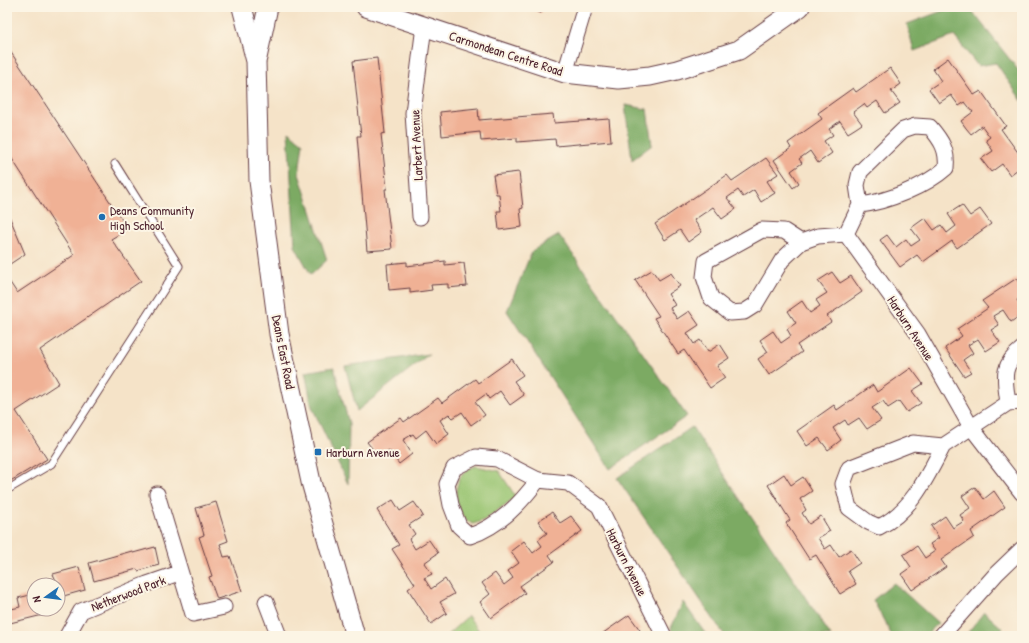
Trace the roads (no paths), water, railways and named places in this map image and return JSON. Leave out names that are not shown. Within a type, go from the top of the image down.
[{"type":"street","name":"Deans East Road","points":[[242,7],[256,61],[259,181],[279,334],[311,482],[355,636]]},
{"type":"street","name":"Deans East Road","points":[[256,61],[268,7]]},
{"type":"street","name":"Carmondean Centre Road","points":[[366,7],[564,73],[619,79],[650,76],[678,70],[738,50],[800,7]]},
{"type":"street","points":[[564,73],[585,7]]},
{"type":"street","name":"Larbert Avenue","points":[[420,217],[413,113],[424,26]]},
{"type":"street","points":[[801,242],[784,231],[762,230],[706,261],[704,277],[711,298],[730,313],[744,312],[755,305],[782,260],[801,242],[818,236],[846,234],[860,205],[857,184],[860,172],[903,130],[915,126],[930,127],[941,140],[948,156],[946,168],[935,178],[877,203],[860,205]]},
{"type":"street","name":"Harburn Avenue","points":[[846,234],[918,334],[971,427],[1022,493]]},
{"type":"street","points":[[943,446],[913,442],[849,468],[843,484],[849,508],[868,522],[879,527],[891,521],[923,485],[943,446],[971,427],[1015,403],[1004,372],[1015,354],[1022,349]]},
{"type":"street","name":"Harburn Avenue","points":[[538,480],[520,504],[484,531],[470,536],[459,526],[451,506],[447,484],[454,468],[476,457],[498,459],[538,480],[568,483],[599,506],[664,636]]},
{"type":"street","name":"Netherwood Park","points":[[157,494],[179,574],[193,614],[224,607]]},
{"type":"street","points":[[941,636],[998,573],[1022,549]]},
{"type":"street","name":"Netherwood Park","points":[[67,636],[82,611],[147,584],[179,574]]},
{"type":"street","points":[[266,602],[279,636]]},
{"type":"lane","points":[[7,490],[51,464],[180,266],[115,164]]},
{"type":"place","name":"Deans Community High School","points":[[102,217]]},
{"type":"place","name":"Harburn Avenue","points":[[318,452]]}]
